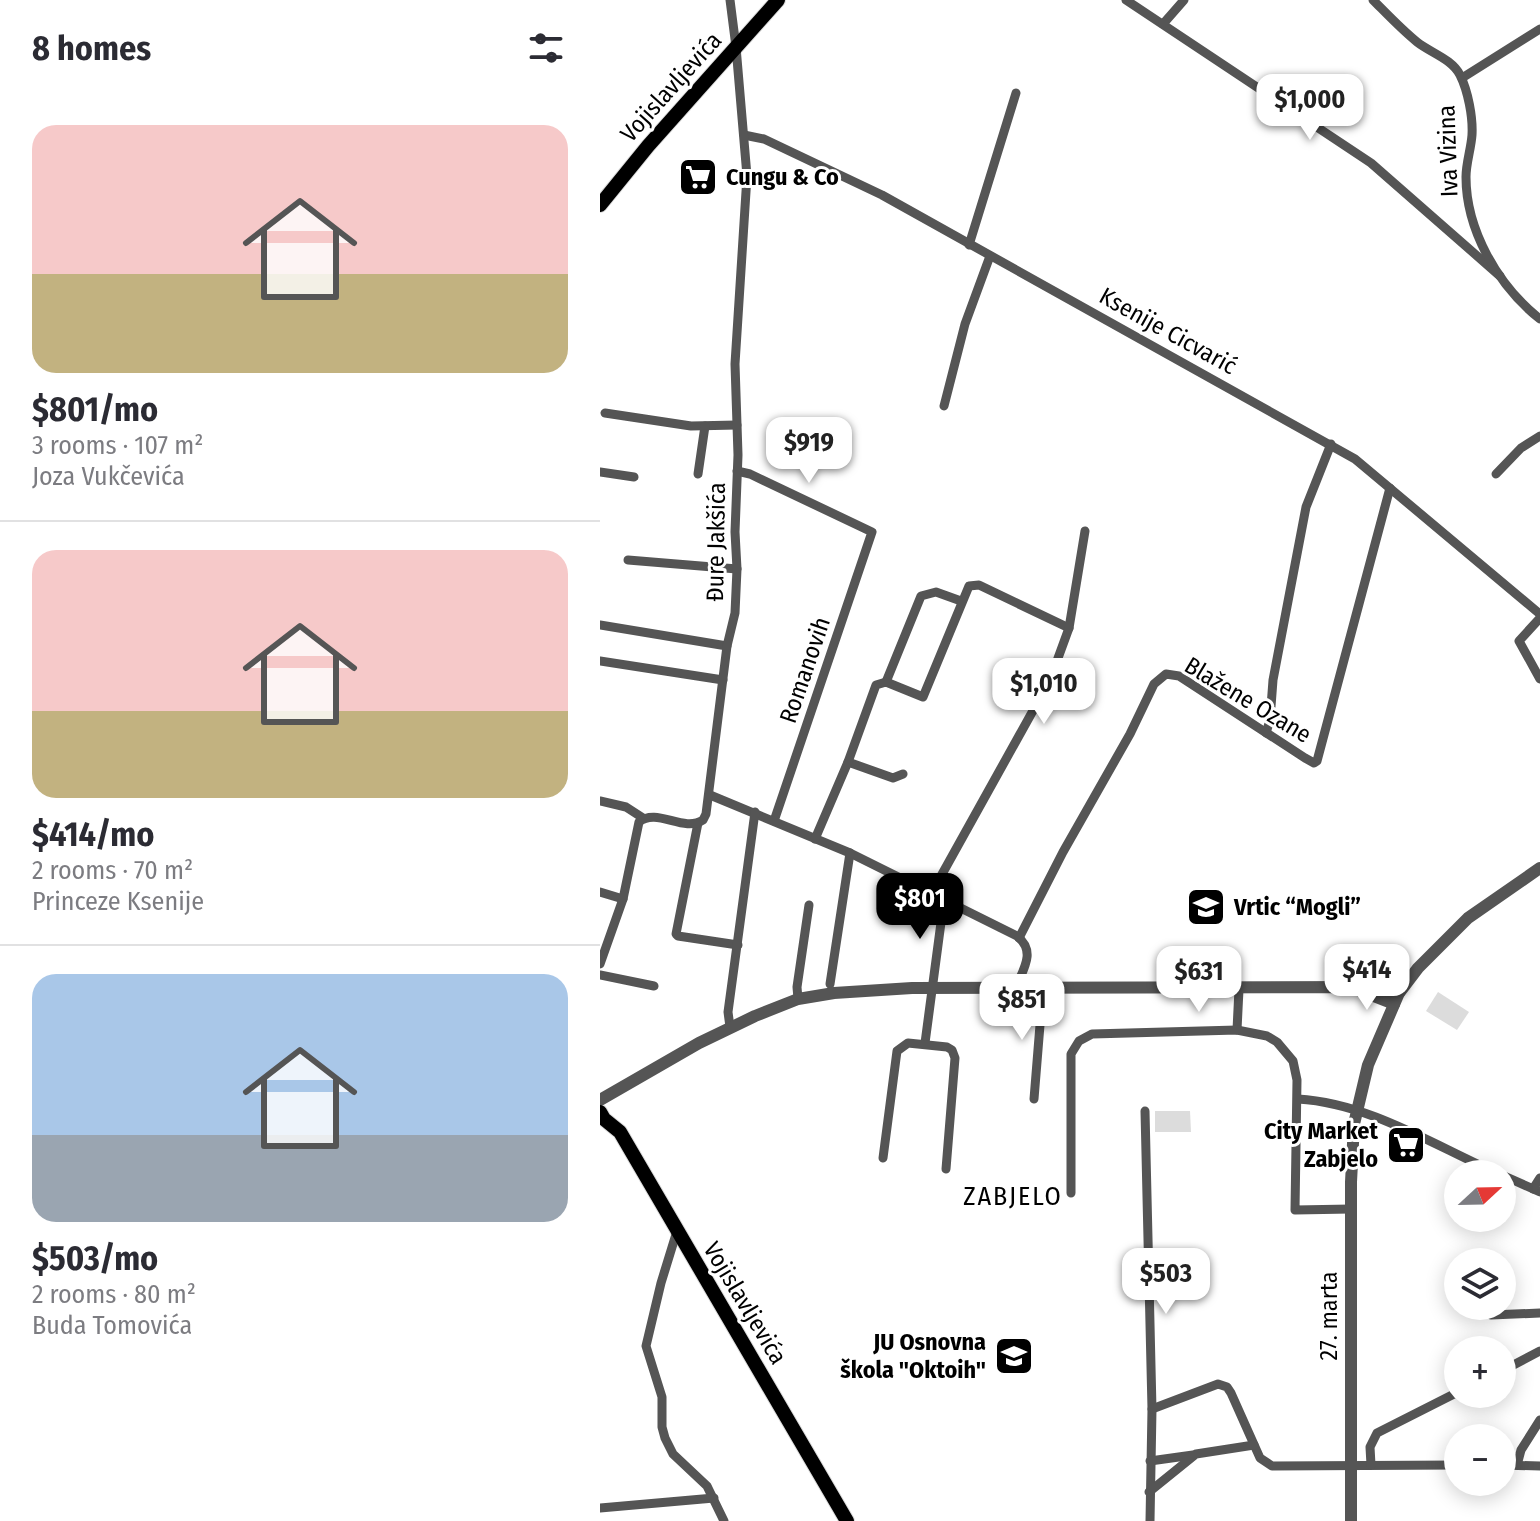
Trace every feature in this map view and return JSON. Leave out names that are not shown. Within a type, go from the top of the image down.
[{"type":"main road","name":"Vojislavljevića","points":[[600,205],[648,146],[778,0]]},
{"type":"main road","name":"Vojislavljevića","points":[[600,1112],[620,1132],[847,1521]]},
{"type":"street","name":"Đure Jakšića","points":[[730,0],[747,176],[735,364],[735,613],[727,646],[710,795],[706,814],[698,823],[676,934],[738,945]]},
{"type":"street","points":[[1126,0],[1371,163],[1500,276]]},
{"type":"street","points":[[1163,24],[1184,0]]},
{"type":"street","name":"Iva Vizina","points":[[1374,0],[1419,44],[1451,64],[1462,78],[1472,129],[1466,174],[1467,192],[1480,239],[1500,276],[1540,319]]},
{"type":"street","points":[[1462,78],[1540,29]]},
{"type":"street","points":[[969,245],[1016,93]]},
{"type":"street","name":"Ksenije Cicvarić","points":[[744,135],[764,139],[882,195],[1331,444],[1355,459],[1540,616]]},
{"type":"street","points":[[944,406],[965,324],[990,256]]},
{"type":"street","points":[[605,413],[662,423],[737,425]]},
{"type":"street","points":[[698,474],[705,426]]},
{"type":"street","points":[[1496,474],[1521,448],[1540,436]]},
{"type":"street","points":[[1266,733],[1306,507],[1331,444]]},
{"type":"street","name":"Romanovih","points":[[737,471],[750,474],[872,532],[774,821]]},
{"type":"street","points":[[600,472],[634,477]]},
{"type":"street","name":"Blažene Ozane","points":[[1019,938],[1159,678],[1169,674],[1179,676],[1314,763],[1319,755],[1390,488]]},
{"type":"street","points":[[931,894],[1050,680],[1069,628],[1085,531]]},
{"type":"street","points":[[628,560],[737,569]]},
{"type":"street","points":[[815,839],[876,685],[886,682],[923,697],[969,586],[979,585],[1069,628]]},
{"type":"street","points":[[886,682],[921,596],[936,592],[961,601]]},
{"type":"street","points":[[1540,616],[1519,641],[1540,679]]},
{"type":"street","points":[[600,625],[727,646]]},
{"type":"street","points":[[600,661],[723,680]]},
{"type":"street","points":[[848,762],[893,778],[903,774]]},
{"type":"street","points":[[710,795],[850,853],[1019,938],[1026,943],[1028,952],[1016,987]]},
{"type":"street","points":[[600,801],[626,807],[643,818],[698,823]]},
{"type":"street","points":[[730,1027],[727,1017],[755,812]]},
{"type":"street","points":[[600,964],[623,899],[636,829],[643,818]]},
{"type":"street","points":[[830,984],[850,853]]},
{"type":"street","name":"27. marta","points":[[1351,1521],[1352,1144],[1368,1065],[1396,999],[1418,968],[1468,918],[1540,868]]},
{"type":"street","points":[[600,892],[623,899]]},
{"type":"street","points":[[925,1043],[944,900]]},
{"type":"street","points":[[798,999],[809,905]]},
{"type":"street","points":[[600,975],[654,986]]},
{"type":"street","points":[[600,1100],[730,1027],[798,999],[863,990],[1016,987],[1383,988],[1396,999]]},
{"type":"street","points":[[1034,1099],[1043,988]]},
{"type":"street","points":[[1237,1030],[1239,989]]},
{"type":"street","points":[[1071,1193],[1071,1054],[1079,1041],[1092,1034],[1237,1030],[1267,1036],[1293,1061],[1298,1099],[1295,1210],[1351,1209]]},
{"type":"street","points":[[883,1158],[897,1051],[908,1043],[925,1043],[947,1047],[954,1054],[946,1169]]},
{"type":"street","points":[[1298,1099],[1319,1100],[1357,1110],[1468,1160]]},
{"type":"street","points":[[1145,1111],[1152,1409],[1150,1521]]},
{"type":"street","points":[[1516,1181],[1537,1190],[1540,1178]]},
{"type":"street","points":[[677,1231],[646,1346],[662,1397],[665,1438],[673,1454],[707,1486],[724,1521]]},
{"type":"street","points":[[1516,1314],[1540,1313]]},
{"type":"street","points":[[1516,1364],[1540,1351]]},
{"type":"street","points":[[1152,1409],[1218,1384],[1227,1387],[1260,1458],[1272,1466],[1444,1465]]},
{"type":"street","points":[[1371,1465],[1370,1447],[1377,1433],[1444,1399]]},
{"type":"street","points":[[1540,1420],[1521,1450],[1517,1465],[1540,1466]]},
{"type":"street","points":[[1150,1461],[1254,1445]]},
{"type":"street","points":[[1149,1492],[1196,1454]]},
{"type":"street","points":[[600,1508],[714,1498]]},
{"type":"shaded area","points":[[1438,992],[1469,1012],[1457,1030],[1426,1011]]},
{"type":"shaded area","points":[[1155,1111],[1190,1111],[1191,1132],[1155,1132]]},
{"type":"place","name":"Cungu & Co","points":[[698,177]]},
{"type":"place","name":"Vrtic “Mogli”","points":[[1206,907]]},
{"type":"place","name":"City Market Zabjelo","points":[[1406,1145]]},
{"type":"place","name":"JU Osnovna škola \"Oktoih\"","points":[[1014,1356]]},
{"type":"district","name":"ZABJELO","points":[[1013,1196]]}]
